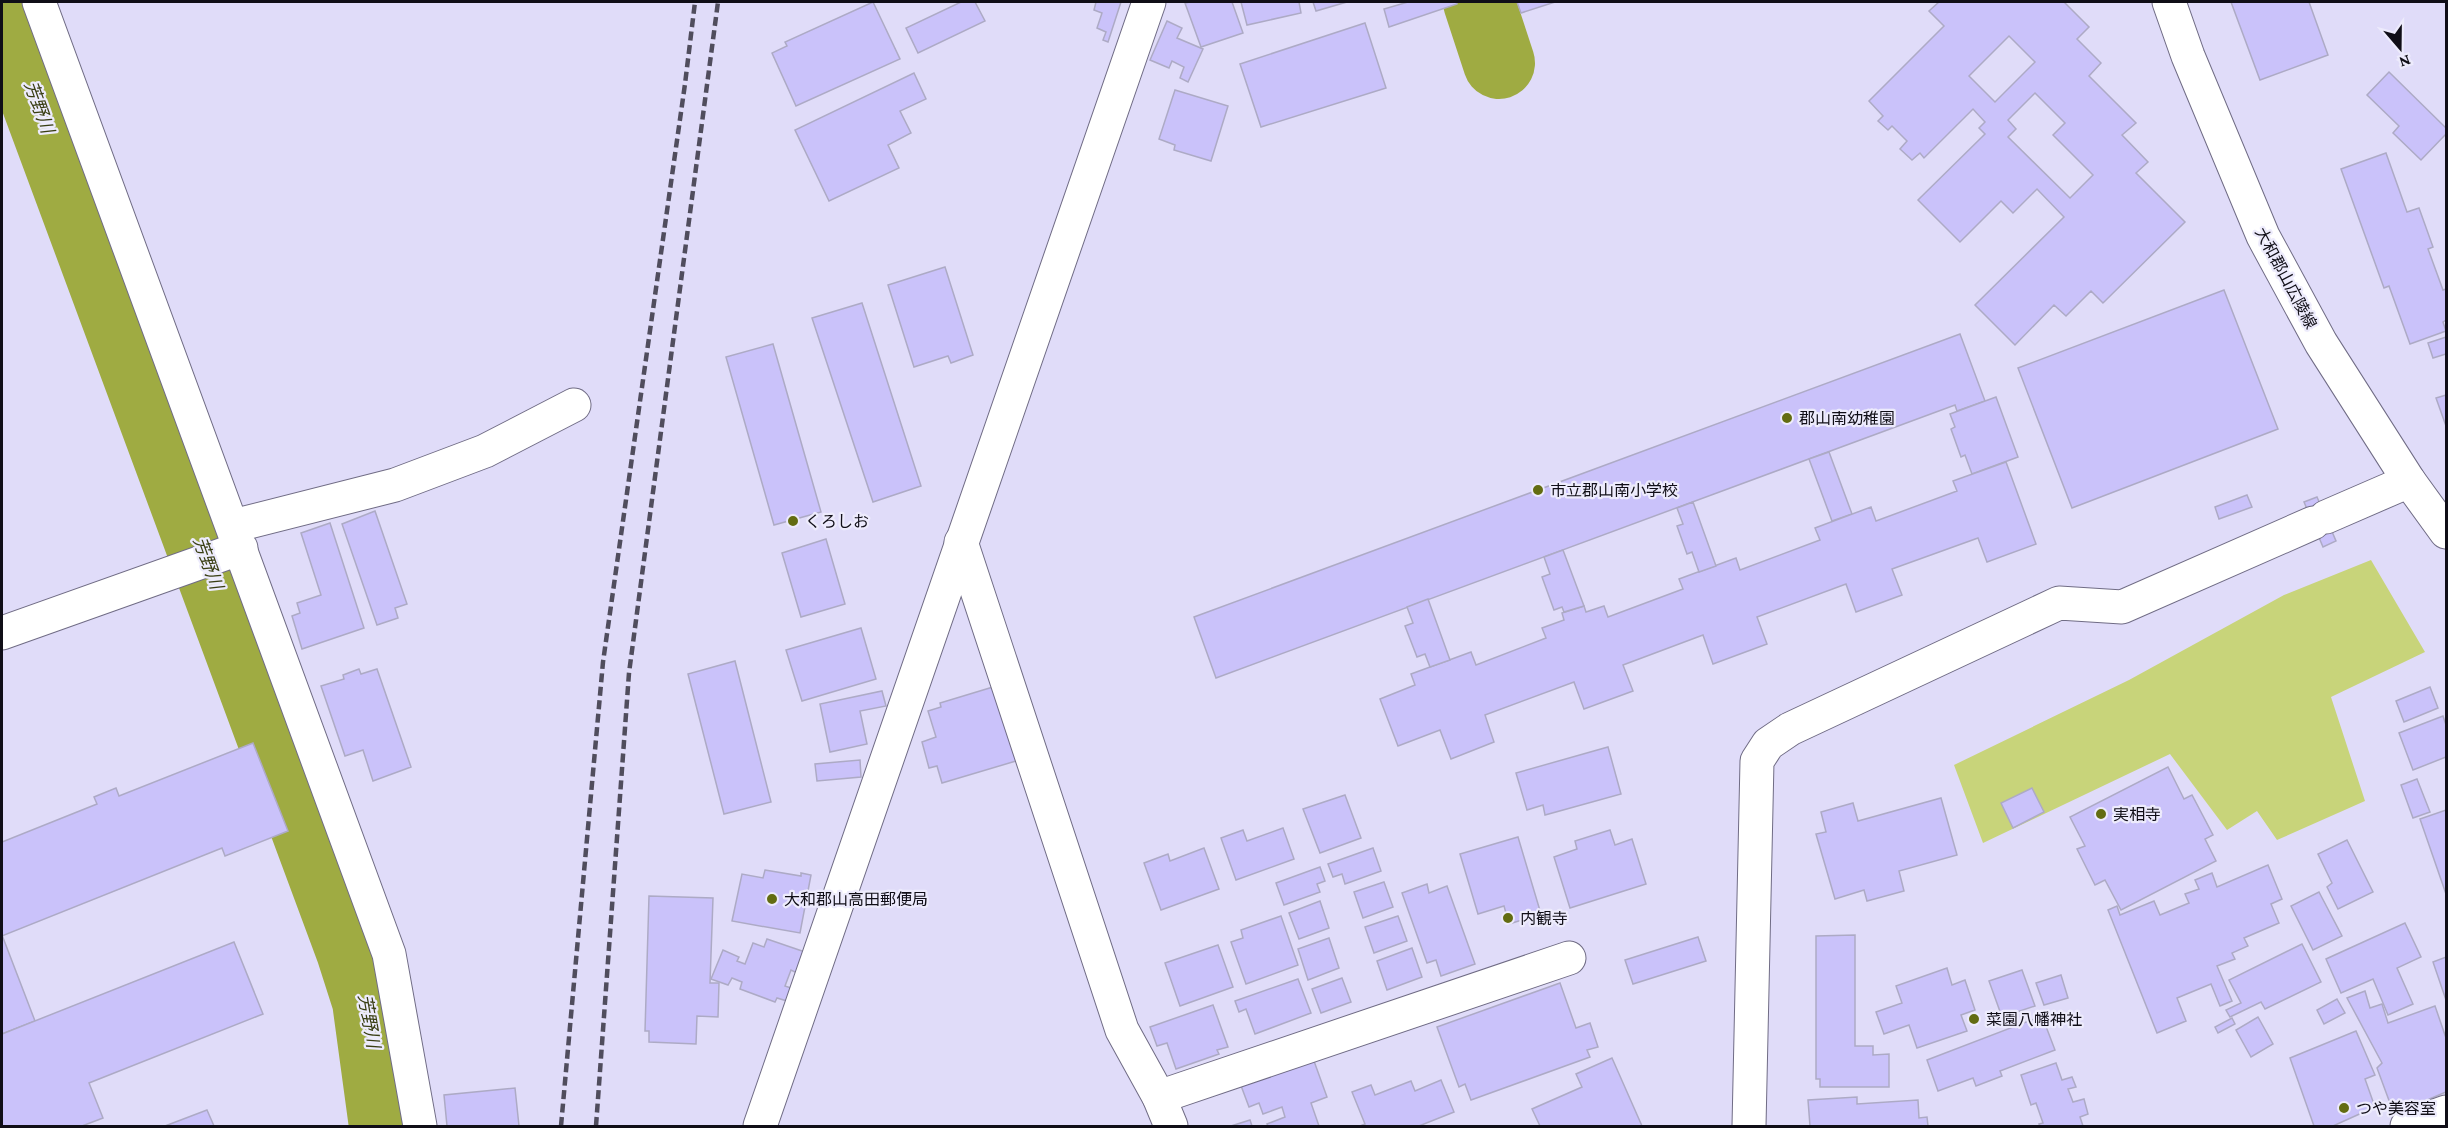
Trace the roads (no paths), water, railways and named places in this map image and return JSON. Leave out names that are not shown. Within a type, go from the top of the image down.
[{"type":"street","points":[[39,2],[388,954],[420,1126]]},
{"type":"street","points":[[760,1126],[1149,2]]},
{"type":"street","name":"大和郡山広陵線","points":[[2169,2],[2188,56],[2263,236],[2321,344],[2409,481],[2446,532]]},
{"type":"street","points":[[2,633],[187,567],[237,537],[395,485],[485,451],[574,405]]},
{"type":"street","points":[[1749,1126],[1757,760],[1768,744],[1790,729],[2059,603],[2122,607],[2409,481]]},
{"type":"street","points":[[961,542],[1122,1030],[1165,1112],[1569,958]]},
{"type":"street","points":[[2407,1126],[2446,1112]]},
{"type":"waterway","points":[[1479,2],[1499,63]]},
{"type":"waterway","name":"芳野川","points":[[2,7],[352,951],[368,1001],[385,1126]]},
{"type":"railway","points":[[561,1126],[603,662],[695,2]]},
{"type":"railway","points":[[596,1126],[629,673],[718,2]]},
{"type":"place","name":"郡山南幼稚園","points":[[1787,418]]},
{"type":"place","name":"市立郡山南小学校","points":[[1538,490]]},
{"type":"place","name":"くろしお","points":[[793,521]]},
{"type":"place","name":"実相寺","points":[[2101,814]]},
{"type":"place","name":"大和郡山高田郵便局","points":[[772,899]]},
{"type":"place","name":"内観寺","points":[[1508,918]]},
{"type":"place","name":"菜園八幡神社","points":[[1974,1019]]},
{"type":"place","name":"つや美容室","points":[[2344,1108]]}]
